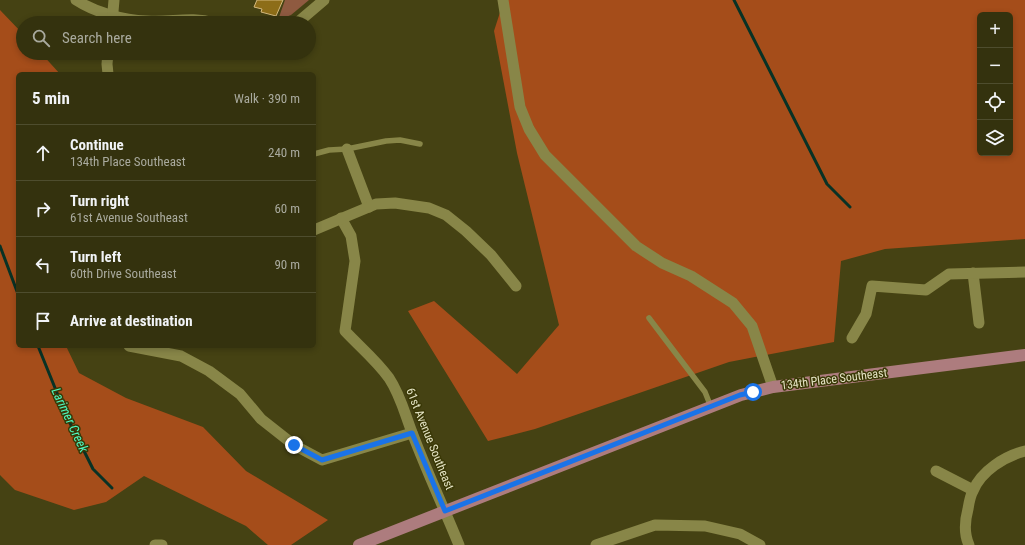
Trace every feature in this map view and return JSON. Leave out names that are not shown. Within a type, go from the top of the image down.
[{"type":"main road","name":"134th Place Southeast","points":[[359,545],[740,395],[772,387],[1025,355]]},
{"type":"street","points":[[76,0],[107,16]]},
{"type":"street","points":[[113,16],[114,0]]},
{"type":"street","points":[[305,16],[324,0]]},
{"type":"street","points":[[503,0],[520,107],[529,129],[545,155],[636,246],[662,263],[691,276],[733,303],[752,326],[772,387]]},
{"type":"street","points":[[107,60],[108,72]]},
{"type":"street","points":[[347,149],[369,207]]},
{"type":"street","points":[[316,229],[376,204],[395,203],[429,208],[446,215],[466,231],[491,255],[516,286]]},
{"type":"street","name":"61st Avenue Southeast","points":[[341,218],[351,236],[355,261],[345,331],[356,344],[372,356],[390,379],[403,403],[412,433],[459,545]]},
{"type":"street","points":[[852,338],[866,314],[872,286],[926,290],[949,274],[1025,272]]},
{"type":"street","points":[[973,273],[980,323]]},
{"type":"street","points":[[151,348],[183,351],[240,394],[261,419],[294,445],[322,460],[412,433]]},
{"type":"street","points":[[969,545],[966,539],[966,517],[973,490],[984,474],[999,462],[1025,451]]},
{"type":"street","points":[[936,471],[973,490]]},
{"type":"street","points":[[596,545],[613,542],[655,525],[705,526],[740,534],[760,545]]},
{"type":"street","points":[[155,545],[162,545]]},
{"type":"lane","points":[[316,153],[386,141],[400,140],[420,144]]},
{"type":"lane","points":[[649,318],[705,392],[710,406]]},
{"type":"shaded area","points":[[285,0],[309,0],[291,15],[279,16]]},
{"type":"shaded area","points":[[504,0],[1025,0],[1025,239],[885,249],[841,261],[834,342],[729,362],[535,429],[488,441],[408,311],[434,301],[517,374],[559,325],[517,153],[494,31]]},
{"type":"shaded area","points":[[0,10],[16,27],[16,60],[47,60],[58,72],[16,72],[16,348],[67,348],[79,373],[126,398],[203,427],[246,471],[328,520],[291,545],[268,545],[246,526],[144,476],[106,502],[74,510],[15,490],[0,475]]},
{"type":"building","points":[[257,0],[283,0],[276,16],[261,12],[262,9],[254,7]]},
{"type":"waterway","points":[[734,0],[827,184],[850,207]]},
{"type":"waterway","name":"Larimer Creek","points":[[0,246],[16,289]]},
{"type":"waterway","name":"Larimer Creek","points":[[39,348],[66,415],[93,469],[112,488]]},
{"type":"route","points":[[294,445],[322,460],[412,433],[445,511],[740,395],[753,392]]}]
